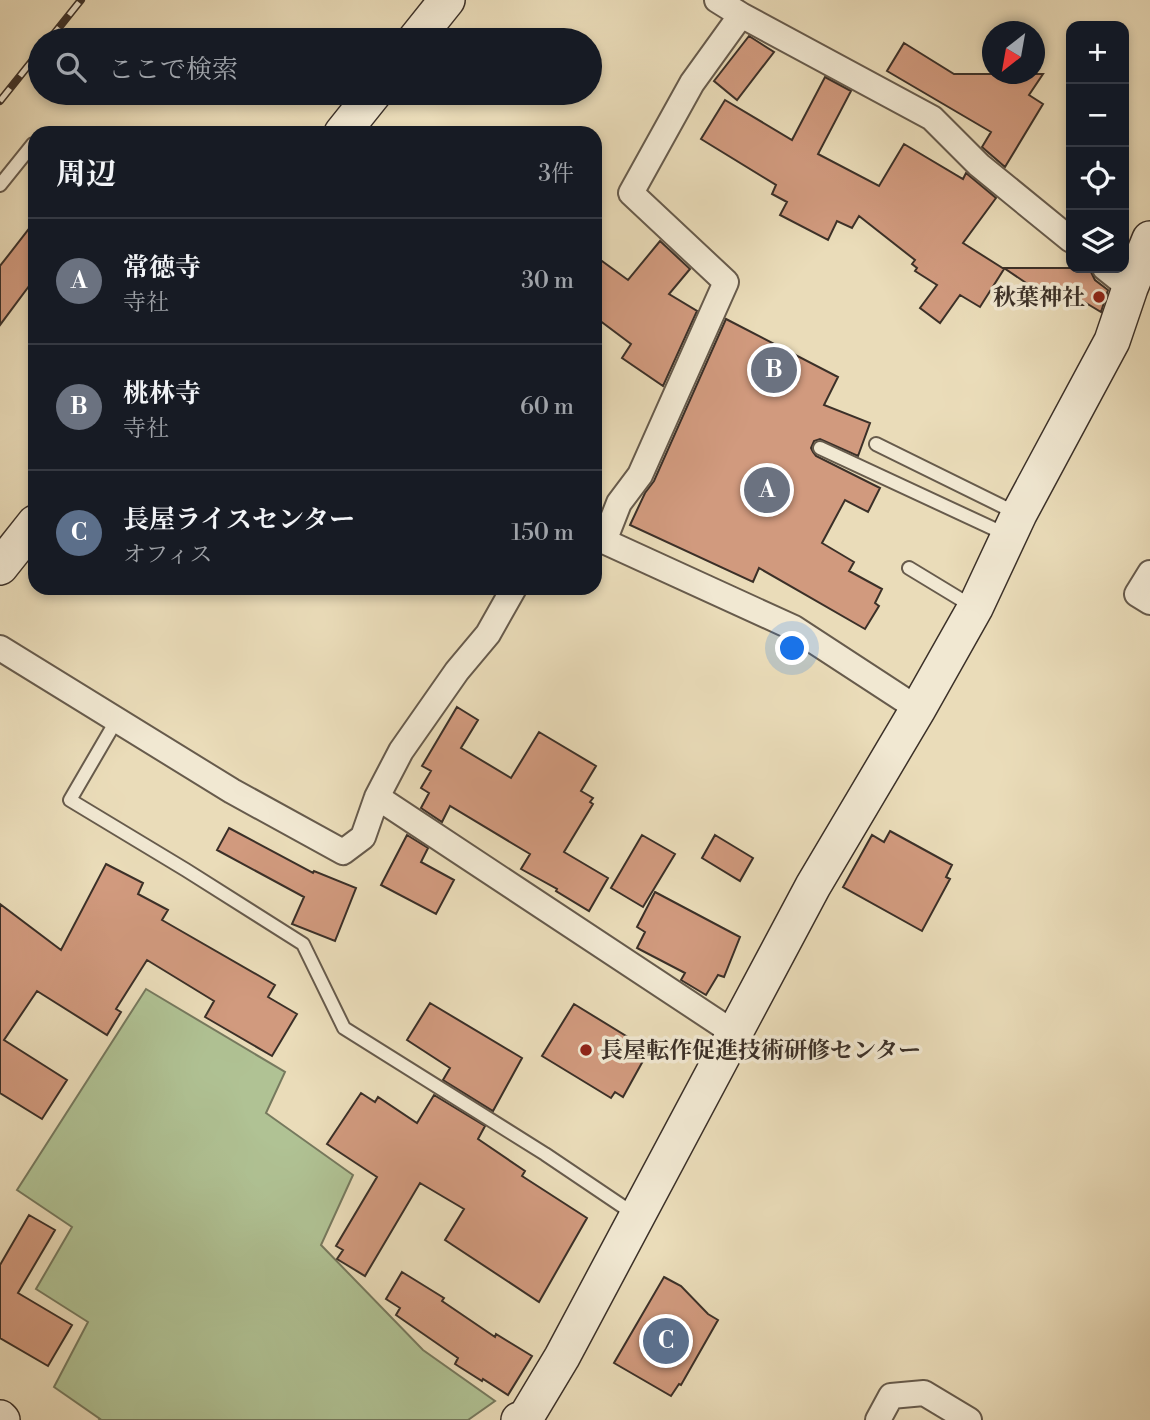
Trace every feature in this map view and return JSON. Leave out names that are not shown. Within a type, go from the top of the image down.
[{"type":"main road","points":[[425,28],[447,0]]},
{"type":"main road","points":[[348,126],[364,105]]},
{"type":"main road","points":[[524,1419],[562,1357],[813,886],[975,608],[1014,525],[1112,341],[1118,278],[1150,239]]},
{"type":"main road","points":[[0,567],[28,532]]},
{"type":"street","points":[[717,0],[932,118],[979,165],[1066,236]]},
{"type":"street","points":[[602,534],[619,503],[640,475],[726,282],[631,193],[692,83],[741,15]]},
{"type":"street","points":[[602,540],[794,628],[918,709]]},
{"type":"street","points":[[1150,573],[1137,594],[1150,602]]},
{"type":"street","points":[[0,648],[232,791],[343,852],[363,837],[377,797],[401,751],[457,671],[488,634],[510,595]]},
{"type":"street","points":[[377,797],[734,1033]]},
{"type":"street","points":[[878,1420],[891,1396],[924,1393],[969,1420]]},
{"type":"lane","points":[[0,185],[28,150]]},
{"type":"lane","points":[[876,444],[1014,525]]},
{"type":"lane","points":[[820,448],[1014,525]]},
{"type":"lane","points":[[909,568],[975,608]]},
{"type":"lane","points":[[116,721],[70,800],[303,944],[344,1028],[545,1154],[637,1217]]},
{"type":"green space","points":[[146,989],[285,1072],[266,1113],[353,1175],[321,1245],[423,1350],[495,1401],[468,1420],[99,1420],[54,1387],[88,1322],[36,1289],[72,1227],[17,1190]]},
{"type":"building","points":[[749,36],[774,52],[737,100],[714,81]]},
{"type":"building","points":[[904,43],[954,74],[982,74],[982,84],[1036,84],[1029,95],[1043,104],[1005,167],[982,147],[991,132],[887,71]]},
{"type":"building","points":[[825,77],[851,91],[818,154],[879,186],[904,144],[963,179],[966,173],[996,198],[963,243],[1004,269],[980,307],[960,295],[940,323],[920,308],[937,285],[915,271],[917,268],[912,264],[915,260],[859,216],[852,228],[837,221],[828,240],[780,215],[787,202],[772,194],[776,185],[701,139],[725,100],[792,140]]},
{"type":"building","points":[[28,230],[28,287],[0,325],[0,266]]},
{"type":"building","points":[[660,241],[690,269],[669,294],[697,311],[663,386],[622,358],[631,344],[602,322],[602,261],[628,280]]},
{"type":"building","points":[[1004,268],[1066,268],[1066,273],[1092,273],[1095,280],[1108,290],[1101,312],[1081,300],[1077,306],[1058,293],[1053,301]]},
{"type":"building","points":[[726,319],[838,377],[824,405],[870,423],[858,456],[820,439],[814,441],[811,448],[816,456],[880,488],[868,512],[845,500],[822,543],[854,562],[849,571],[882,589],[875,603],[879,606],[865,629],[759,568],[753,582],[630,525],[645,493],[654,481]]},
{"type":"building","points":[[457,707],[478,720],[461,748],[511,778],[539,732],[596,766],[581,791],[593,798],[590,802],[593,804],[564,852],[608,878],[589,911],[521,869],[530,854],[450,806],[442,822],[421,808],[429,793],[421,788],[431,771],[422,766]]},
{"type":"building","points":[[229,828],[313,873],[314,871],[356,888],[335,941],[292,924],[304,897],[217,850]]},
{"type":"building","points":[[890,831],[952,865],[946,877],[950,879],[922,931],[843,887],[872,835],[884,842]]},
{"type":"building","points":[[407,835],[428,848],[421,862],[454,880],[436,914],[381,885]]},
{"type":"building","points":[[642,835],[675,854],[643,907],[611,888]]},
{"type":"building","points":[[715,835],[753,858],[740,881],[702,858]]},
{"type":"building","points":[[106,864],[143,883],[138,894],[168,910],[162,920],[275,985],[268,997],[297,1014],[272,1056],[205,1017],[214,1001],[147,960],[116,1009],[121,1012],[107,1035],[37,991],[4,1040],[67,1080],[42,1119],[0,1093],[0,904],[61,950]]},
{"type":"building","points":[[655,892],[740,937],[724,977],[718,975],[706,995],[681,980],[685,973],[637,948],[645,932],[637,927]]},
{"type":"building","points":[[430,1003],[522,1058],[493,1111],[443,1080],[450,1068],[407,1040]]},
{"type":"building","name":"長屋転作促進技術研修センター","points":[[574,1004],[649,1050],[623,1097],[615,1092],[611,1098],[542,1056]]},
{"type":"building","points":[[361,1093],[375,1102],[378,1097],[417,1123],[434,1095],[485,1126],[478,1139],[525,1171],[522,1176],[587,1218],[539,1302],[445,1240],[464,1209],[420,1183],[365,1276],[337,1259],[343,1250],[336,1246],[377,1177],[327,1144]]},
{"type":"building","points":[[29,1215],[55,1230],[18,1293],[72,1325],[48,1366],[0,1338],[0,1265]]},
{"type":"building","points":[[402,1272],[444,1298],[442,1301],[495,1337],[496,1334],[532,1356],[508,1395],[455,1364],[458,1358],[396,1315],[400,1308],[386,1299]]},
{"type":"building","points":[[664,1277],[681,1286],[708,1314],[718,1320],[681,1385],[679,1384],[671,1396],[614,1363]]},
{"type":"railway","points":[[59,28],[81,0]]},
{"type":"railway","points":[[0,101],[28,66]]},
{"type":"place","name":"秋葉神社","points":[[1099,297]]},
{"type":"place","name":"桃林寺","points":[[774,370]]},
{"type":"place","name":"常徳寺","points":[[767,490]]},
{"type":"place","name":"長屋転作促進技術研修センター","points":[[586,1050]]},
{"type":"place","name":"長屋ライスセンター","points":[[666,1341]]}]
